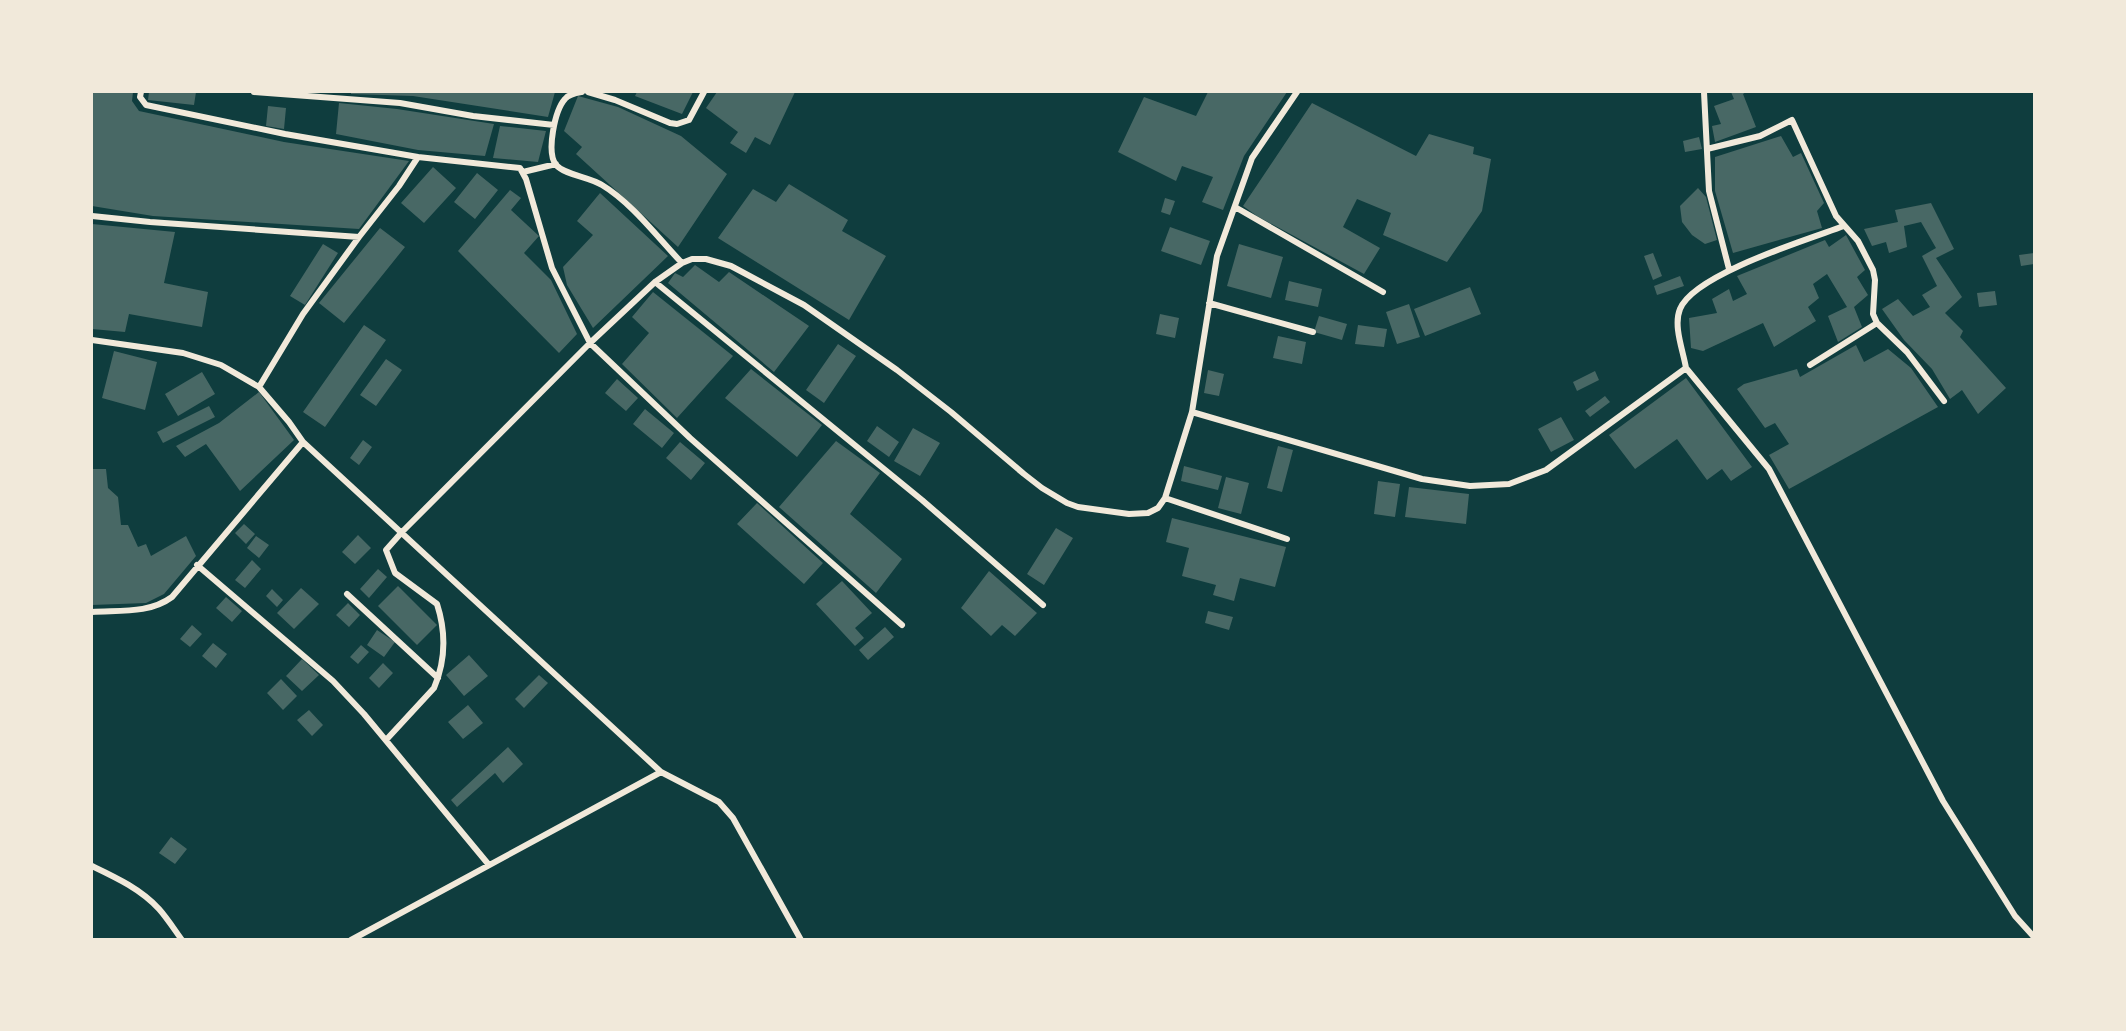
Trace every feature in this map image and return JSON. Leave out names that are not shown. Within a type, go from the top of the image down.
[{"type":"street","points":[[141,92],[140,97],[146,105],[168,110],[418,157],[520,168],[552,268],[591,343],[690,438],[902,625]]},
{"type":"street","points":[[254,92],[400,104],[473,116],[554,125]]},
{"type":"street","points":[[582,92],[565,99],[554,125],[552,155],[556,164],[562,170],[587,177],[602,185],[621,199],[682,263]]},
{"type":"street","points":[[588,92],[677,124],[688,120],[704,92]]},
{"type":"street","points":[[386,740],[434,688],[438,678],[445,634],[437,604],[395,573],[386,550],[591,343],[655,282],[682,263],[692,259],[706,259],[731,266],[804,305],[897,370],[1024,474],[1067,503],[1078,507],[1129,514],[1148,513],[1158,508],[1166,498],[1192,412],[1217,256],[1252,158],[1297,92]]},
{"type":"street","points":[[1704,92],[1711,204],[1729,269]]},
{"type":"street","points":[[1707,148],[1760,136],[1792,120],[1836,216],[1858,241],[1873,270],[1874,314],[1877,322],[1907,352],[1944,401]]},
{"type":"street","points":[[260,387],[303,314],[399,186],[418,157]]},
{"type":"street","points":[[523,172],[556,164]]},
{"type":"street","points":[[1234,207],[1383,292]]},
{"type":"street","points":[[92,216],[359,237]]},
{"type":"street","points":[[1844,226],[1729,269],[1687,299],[1681,306],[1677,320],[1686,368],[1769,469],[1943,801],[2015,916],[2034,937]]},
{"type":"street","points":[[655,282],[913,492],[1043,605]]},
{"type":"street","points":[[1209,303],[1313,332]]},
{"type":"street","points":[[1810,365],[1877,322]]},
{"type":"street","points":[[92,340],[183,353],[221,365],[260,387],[303,442],[661,772],[719,802],[733,818],[801,939]]},
{"type":"street","points":[[1192,412],[1422,479],[1470,486],[1509,484],[1546,470],[1686,368]]},
{"type":"street","points":[[92,612],[149,609],[163,604],[172,597],[303,442]]},
{"type":"street","points":[[1166,498],[1287,539]]},
{"type":"street","points":[[197,565],[333,681],[386,740],[489,865]]},
{"type":"street","points":[[347,594],[438,678]]},
{"type":"street","points":[[351,939],[661,772]]},
{"type":"street","points":[[92,866],[119,879],[143,895],[158,908],[182,939]]},
{"type":"building","points":[[92,92],[133,92],[132,101],[139,111],[284,142],[409,161],[359,229],[153,216],[92,206]]},
{"type":"building","points":[[149,92],[196,92],[194,105],[148,100]]},
{"type":"building","points":[[351,92],[555,92],[548,117],[413,96],[351,94]]},
{"type":"building","points":[[637,92],[693,92],[682,114],[635,96]]},
{"type":"building","points":[[717,92],[795,92],[770,145],[755,137],[746,153],[730,143],[738,132],[706,108]]},
{"type":"building","points":[[1208,92],[1287,92],[1244,156],[1223,210],[1202,202],[1213,177],[1182,166],[1176,181],[1118,152],[1144,97],[1196,116]]},
{"type":"building","points":[[1731,92],[1746,92],[1743,94],[1756,127],[1715,142],[1712,126],[1721,124],[1714,106],[1734,99]]},
{"type":"building","points":[[578,96],[618,107],[681,136],[727,174],[678,247],[576,154],[582,147],[564,131]]},
{"type":"building","points":[[339,103],[397,109],[494,124],[485,156],[418,150],[336,134]]},
{"type":"building","points":[[1312,103],[1416,156],[1429,134],[1474,147],[1473,154],[1491,159],[1482,211],[1447,262],[1383,235],[1391,213],[1357,199],[1343,227],[1380,248],[1364,274],[1257,216],[1243,206]]},
{"type":"building","points":[[268,106],[286,108],[284,129],[266,126]]},
{"type":"building","points":[[500,126],[546,131],[538,162],[493,158]]},
{"type":"building","points":[[1781,136],[1793,157],[1801,153],[1824,203],[1817,211],[1822,228],[1733,253],[1715,191],[1715,157]]},
{"type":"building","points":[[1699,137],[1702,149],[1685,152],[1683,141]]},
{"type":"building","points":[[433,167],[456,188],[424,223],[401,203]]},
{"type":"building","points":[[477,173],[498,190],[475,219],[454,202]]},
{"type":"building","points":[[789,184],[848,220],[842,231],[886,256],[849,320],[718,238],[753,189],[776,202]]},
{"type":"building","points":[[1698,188],[1706,197],[1717,240],[1705,244],[1692,235],[1682,222],[1680,206]]},
{"type":"building","points":[[510,190],[521,198],[511,210],[539,236],[524,253],[551,280],[577,334],[559,353],[458,251]]},
{"type":"building","points":[[600,193],[668,256],[593,328],[567,285],[563,267],[593,235],[577,221]]},
{"type":"building","points":[[1165,198],[1175,201],[1170,215],[1161,212]]},
{"type":"building","points":[[1931,203],[1954,249],[1936,258],[1962,297],[1945,313],[1963,331],[1960,337],[2006,388],[1978,414],[1962,390],[1950,399],[1932,369],[1904,340],[1882,309],[1898,299],[1913,316],[1930,307],[1922,295],[1937,286],[1922,256],[1936,248],[1921,222],[1904,226],[1907,247],[1889,253],[1886,242],[1872,246],[1864,229],[1898,222],[1895,210]]},
{"type":"building","points":[[92,224],[175,232],[164,283],[208,292],[202,327],[129,314],[125,332],[92,329]]},
{"type":"building","points":[[1170,227],[1210,241],[1201,265],[1161,251]]},
{"type":"building","points":[[380,228],[405,247],[344,323],[319,303]]},
{"type":"building","points":[[1846,235],[1865,270],[1857,277],[1868,295],[1854,307],[1862,327],[1838,342],[1828,316],[1847,307],[1827,274],[1813,284],[1819,298],[1808,307],[1816,321],[1774,347],[1763,323],[1703,351],[1691,348],[1689,318],[1717,313],[1712,299],[1729,289],[1733,301],[1747,294],[1737,276],[1825,240],[1829,247]]},
{"type":"building","points":[[323,244],[338,253],[305,305],[290,296]]},
{"type":"building","points":[[1239,244],[1283,257],[1271,298],[1227,286]]},
{"type":"building","points":[[1653,253],[1662,276],[1653,280],[1644,256]]},
{"type":"building","points":[[2034,253],[2034,264],[2021,266],[2019,255]]},
{"type":"building","points":[[695,265],[719,282],[729,272],[809,326],[774,372],[668,283],[675,273],[683,277]]},
{"type":"building","points":[[1680,276],[1684,286],[1657,295],[1654,286]]},
{"type":"building","points":[[1289,281],[1322,289],[1318,307],[1285,300]]},
{"type":"building","points":[[1470,287],[1481,314],[1425,336],[1414,309]]},
{"type":"building","points":[[1995,291],[1997,305],[1979,307],[1977,293]]},
{"type":"building","points":[[653,292],[733,356],[677,418],[622,364],[649,333],[632,317]]},
{"type":"building","points":[[1409,304],[1420,337],[1397,344],[1386,312]]},
{"type":"building","points":[[1160,314],[1179,318],[1175,338],[1156,334]]},
{"type":"building","points":[[1319,316],[1347,324],[1342,340],[1314,332]]},
{"type":"building","points":[[364,325],[386,340],[325,427],[303,412]]},
{"type":"building","points":[[1358,325],[1387,329],[1384,347],[1355,344]]},
{"type":"building","points":[[1278,336],[1306,342],[1302,364],[1273,358]]},
{"type":"building","points":[[838,344],[856,356],[824,403],[806,390]]},
{"type":"building","points":[[1856,345],[1864,362],[1888,349],[1911,368],[1938,407],[1789,489],[1769,455],[1789,444],[1775,423],[1765,428],[1737,389],[1744,384],[1797,369],[1800,377]]},
{"type":"building","points":[[114,351],[157,362],[145,410],[102,398]]},
{"type":"building","points":[[386,359],[402,370],[376,406],[360,395]]},
{"type":"building","points":[[751,369],[822,425],[797,457],[725,398]]},
{"type":"building","points":[[1208,370],[1224,374],[1219,396],[1204,393]]},
{"type":"building","points":[[1595,371],[1599,380],[1577,391],[1573,382]]},
{"type":"building","points":[[202,372],[215,394],[178,416],[165,394]]},
{"type":"building","points":[[1686,378],[1752,467],[1731,481],[1722,469],[1707,480],[1677,439],[1635,469],[1609,435]]},
{"type":"building","points":[[617,379],[638,398],[626,411],[605,393]]},
{"type":"building","points":[[259,392],[294,440],[240,491],[206,444],[185,457],[176,446],[219,423]]},
{"type":"building","points":[[1605,396],[1610,402],[1590,417],[1585,411]]},
{"type":"building","points":[[209,406],[215,417],[163,443],[157,432]]},
{"type":"building","points":[[645,409],[674,433],[662,448],[633,424]]},
{"type":"building","points":[[1561,417],[1574,440],[1551,452],[1538,429]]},
{"type":"building","points":[[877,426],[899,442],[889,457],[867,441]]},
{"type":"building","points":[[913,428],[940,443],[920,476],[894,461]]},
{"type":"building","points":[[363,440],[372,447],[359,465],[350,458]]},
{"type":"building","points":[[836,441],[880,473],[850,514],[902,559],[876,593],[779,507]]},
{"type":"building","points":[[680,442],[705,463],[691,480],[666,458]]},
{"type":"building","points":[[1278,446],[1293,450],[1282,492],[1267,488]]},
{"type":"building","points":[[1184,466],[1222,476],[1218,490],[1181,481]]},
{"type":"building","points":[[92,469],[106,469],[108,488],[118,497],[121,525],[128,525],[138,547],[146,544],[151,556],[186,536],[196,556],[164,594],[146,603],[92,605]]},
{"type":"building","points":[[1226,477],[1249,483],[1241,514],[1218,508]]},
{"type":"building","points":[[1378,481],[1400,484],[1395,517],[1374,514]]},
{"type":"building","points":[[1409,487],[1469,494],[1466,524],[1405,517]]},
{"type":"building","points":[[757,503],[823,563],[804,584],[737,524]]},
{"type":"building","points":[[1172,518],[1286,547],[1275,587],[1240,578],[1234,601],[1213,595],[1216,585],[1182,576],[1189,548],[1166,542]]},
{"type":"building","points":[[244,524],[255,534],[246,544],[235,533]]},
{"type":"building","points":[[1056,528],[1073,538],[1044,585],[1027,574]]},
{"type":"building","points":[[358,535],[371,548],[355,564],[342,552]]},
{"type":"building","points":[[256,536],[269,545],[259,558],[247,548]]},
{"type":"building","points":[[252,560],[261,569],[245,588],[235,580]]},
{"type":"building","points":[[378,569],[387,577],[369,598],[360,589]]},
{"type":"building","points":[[989,571],[1037,613],[1015,636],[1002,625],[991,636],[961,608]]},
{"type":"building","points":[[842,581],[872,613],[855,628],[864,638],[855,646],[816,604]]},
{"type":"building","points":[[398,586],[437,625],[417,645],[378,606]]},
{"type":"building","points":[[301,588],[319,604],[294,629],[277,613]]},
{"type":"building","points":[[272,589],[283,600],[277,607],[266,596]]},
{"type":"building","points":[[226,597],[242,611],[232,622],[216,608]]},
{"type":"building","points":[[348,603],[360,615],[349,627],[336,615]]},
{"type":"building","points":[[1208,611],[1233,617],[1229,630],[1205,623]]},
{"type":"building","points":[[192,625],[202,634],[190,647],[180,639]]},
{"type":"building","points":[[885,627],[894,637],[868,660],[859,650]]},
{"type":"building","points":[[377,630],[395,642],[384,657],[367,645]]},
{"type":"building","points":[[213,643],[227,654],[216,668],[202,656]]},
{"type":"building","points":[[361,645],[369,652],[358,664],[350,657]]},
{"type":"building","points":[[469,655],[488,676],[464,696],[446,675]]},
{"type":"building","points":[[302,659],[319,675],[302,691],[286,676]]},
{"type":"building","points":[[383,663],[393,673],[379,688],[369,678]]},
{"type":"building","points":[[539,675],[548,683],[524,708],[515,699]]},
{"type":"building","points":[[281,679],[297,696],[283,710],[267,693]]},
{"type":"building","points":[[468,705],[483,723],[463,739],[448,722]]},
{"type":"building","points":[[309,710],[323,725],[312,736],[297,720]]},
{"type":"building","points":[[508,747],[523,764],[503,783],[495,773],[457,807],[451,800]]},
{"type":"building","points":[[171,837],[187,849],[175,864],[159,853]]}]
